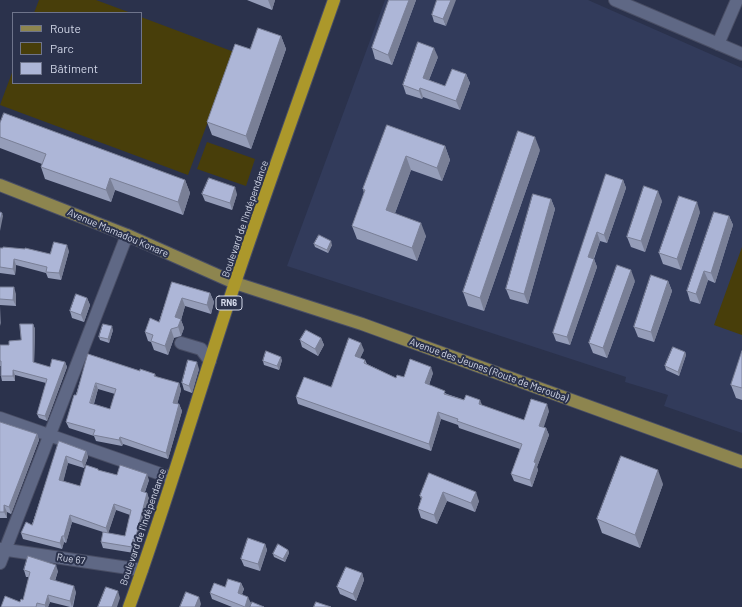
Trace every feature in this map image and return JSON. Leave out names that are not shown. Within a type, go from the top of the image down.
[{"type":"highway","name":"Boulevard de l'Indépendance","points":[[129,607],[235,283],[334,0]]},
{"type":"main road","name":"Avenue Mamadou Konare","points":[[0,185],[128,235],[235,283]]},
{"type":"main road","name":"Avenue des Jeunes (Route de Merouba)","points":[[235,283],[362,324],[742,462]]},
{"type":"street","points":[[615,0],[742,54]]},
{"type":"street","points":[[718,44],[737,0]]},
{"type":"street","points":[[0,563],[3,549],[50,435],[128,235]]},
{"type":"street","points":[[181,343],[201,349],[210,361]]},
{"type":"street","points":[[0,418],[172,478]]},
{"type":"street","name":"Rue 67","points":[[3,549],[142,570]]},
{"type":"shaded area","points":[[385,0],[588,0],[742,68],[742,433],[664,406],[668,395],[625,382],[626,377],[287,266]]},
{"type":"green space","points":[[39,0],[96,0],[128,12],[34,12]]},
{"type":"green space","points":[[142,17],[234,52],[188,175],[0,105],[12,73],[12,84],[142,84]]},
{"type":"green space","points":[[207,142],[255,159],[246,186],[197,169]]},
{"type":"green space","points":[[742,247],[742,335],[714,325]]},
{"type":"building","points":[[389,0],[409,0],[388,55],[372,48]]},
{"type":"building","points":[[437,0],[451,0],[443,19],[432,15]]},
{"type":"building","points":[[258,28],[281,36],[246,136],[207,122],[235,44],[250,49]]},
{"type":"building","points":[[418,42],[434,48],[423,78],[445,86],[452,69],[466,74],[456,101],[420,88],[419,91],[403,85]]},
{"type":"building","points":[[4,113],[185,180],[178,202],[110,178],[106,190],[41,167],[46,154],[0,137],[0,123]]},
{"type":"building","points":[[387,125],[445,146],[437,168],[406,156],[386,210],[421,223],[412,248],[352,226],[365,190],[363,189]]},
{"type":"building","points":[[518,131],[535,137],[480,298],[463,292]]},
{"type":"building","points":[[606,174],[623,180],[604,235],[597,232],[588,257],[594,259],[567,337],[553,333]]},
{"type":"building","points":[[209,178],[235,187],[230,203],[202,194]]},
{"type":"building","points":[[644,186],[658,191],[641,241],[627,237]]},
{"type":"building","points":[[533,194],[551,199],[524,294],[506,289]]},
{"type":"building","points":[[679,196],[697,202],[677,259],[659,253]]},
{"type":"building","points":[[714,212],[729,216],[711,273],[704,271],[696,294],[687,291]]},
{"type":"building","points":[[319,235],[331,241],[327,250],[314,244]]},
{"type":"building","points":[[54,242],[67,245],[59,273],[46,272],[47,267],[14,259],[13,269],[0,267],[0,248],[25,248],[50,254]]},
{"type":"building","points":[[617,265],[631,270],[603,348],[589,343]]},
{"type":"building","points":[[651,275],[668,281],[651,332],[634,327]]},
{"type":"building","points":[[172,282],[210,293],[207,305],[182,298],[175,317],[181,319],[178,327],[171,329],[165,346],[151,341],[153,335],[145,332],[150,318],[159,322]]},
{"type":"building","points":[[0,287],[14,287],[13,300],[0,299]]},
{"type":"building","points":[[76,294],[87,298],[81,315],[70,311]]},
{"type":"building","points":[[20,324],[33,324],[33,362],[50,367],[52,359],[65,362],[45,416],[37,414],[47,379],[13,370],[13,376],[1,376],[0,345],[9,345],[9,341],[21,340]]},
{"type":"building","points":[[103,324],[112,326],[108,339],[99,337]]},
{"type":"building","points":[[306,330],[321,338],[315,349],[300,340]]},
{"type":"building","points":[[349,338],[361,343],[355,356],[365,360],[364,363],[396,378],[397,375],[404,377],[410,359],[431,367],[425,383],[445,391],[444,394],[464,400],[466,395],[480,400],[479,404],[524,420],[531,399],[547,404],[539,426],[546,428],[534,462],[536,463],[530,480],[511,474],[522,444],[457,421],[458,419],[438,412],[429,444],[296,397],[304,377],[331,387]]},
{"type":"building","points":[[673,347],[685,352],[678,372],[665,366]]},
{"type":"building","points":[[266,351],[281,357],[277,366],[263,361]]},
{"type":"building","points":[[742,351],[742,388],[731,385]]},
{"type":"building","points":[[88,354],[140,371],[140,369],[155,374],[154,376],[179,383],[173,403],[179,404],[166,453],[120,437],[119,440],[93,435],[95,430],[66,422],[74,395],[76,395]],"holes":[[[96,383],[116,389],[110,409],[90,403]]]},
{"type":"building","points":[[188,360],[197,362],[189,386],[182,383]]},
{"type":"building","points":[[0,422],[37,434],[9,507],[4,505],[4,512],[0,512]]},
{"type":"building","points":[[59,441],[86,451],[82,462],[66,456],[59,480],[80,486],[86,465],[117,475],[120,465],[147,474],[141,491],[147,493],[132,547],[101,542],[103,532],[125,536],[131,510],[114,504],[106,528],[70,515],[64,536],[62,536],[60,543],[21,533],[26,522],[32,525]]},
{"type":"building","points":[[621,456],[658,470],[635,535],[597,519]]},
{"type":"building","points":[[429,473],[476,492],[471,503],[443,492],[434,515],[418,509],[422,497],[420,496]]},
{"type":"building","points":[[248,538],[265,544],[258,564],[241,559]]},
{"type":"building","points":[[278,544],[288,550],[283,559],[273,554]]},
{"type":"building","points":[[28,556],[56,565],[50,579],[74,586],[70,601],[48,595],[45,605],[37,603],[36,607],[1,607],[5,596],[20,602],[21,599],[23,600],[30,572],[24,570]]},
{"type":"building","points":[[346,567],[362,573],[353,594],[337,587]]},
{"type":"building","points":[[228,579],[241,583],[238,593],[248,597],[245,607],[210,593],[214,583],[225,587]]},
{"type":"building","points":[[106,587],[118,591],[112,607],[98,607]]},
{"type":"building","points":[[186,592],[199,597],[195,607],[180,607]]},
{"type":"building","points":[[252,602],[264,607],[250,607]]},
{"type":"building","points":[[316,602],[331,607],[314,607]]}]
